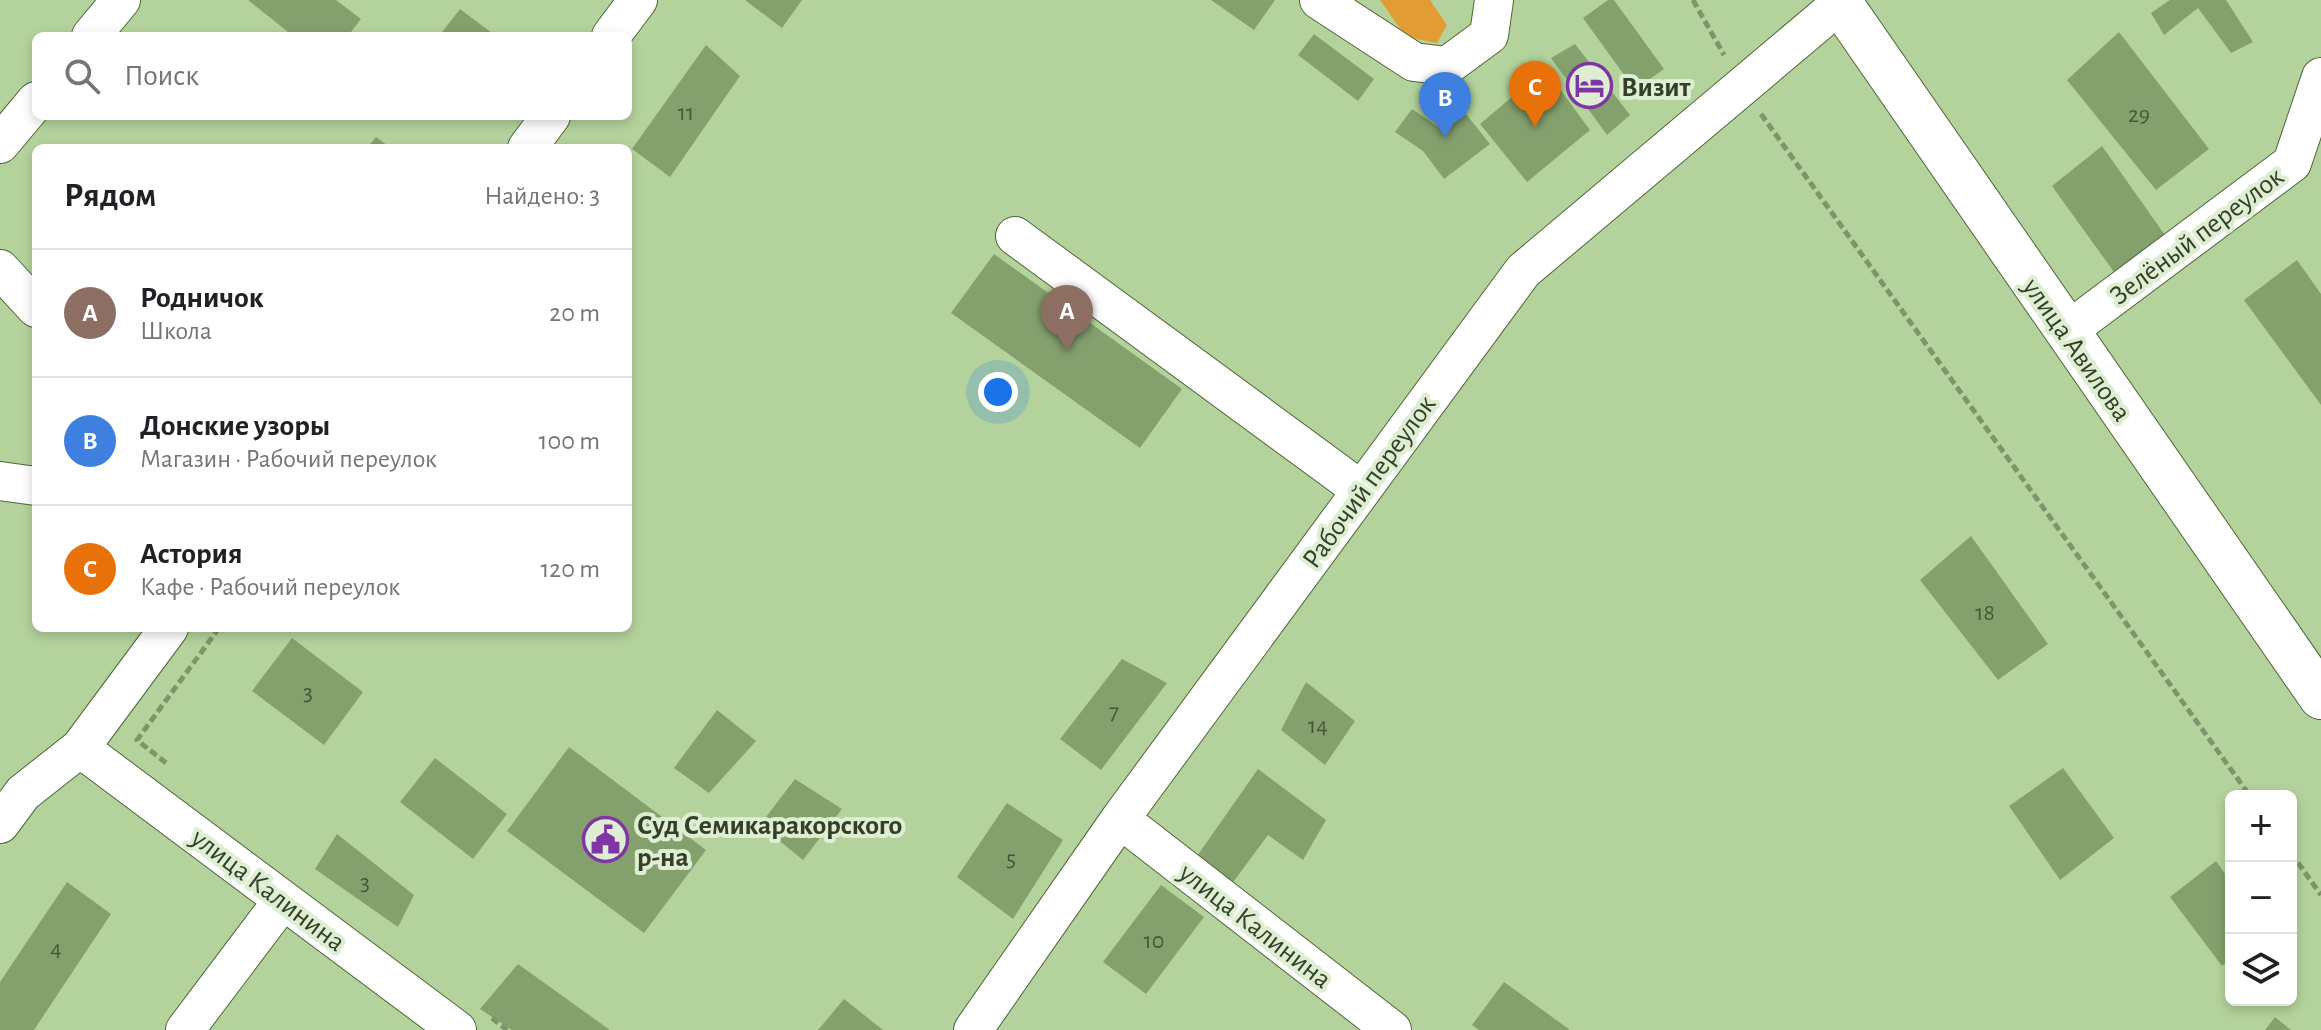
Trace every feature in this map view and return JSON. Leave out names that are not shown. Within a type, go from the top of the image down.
[{"type":"main road","name":"улица Авилова","points":[[1839,2],[2321,697]]},
{"type":"street","points":[[94,32],[121,0]]},
{"type":"street","points":[[614,32],[638,0]]},
{"type":"street","points":[[1319,0],[1414,62],[1447,66],[1489,35],[1494,0]]},
{"type":"street","name":"Рабочий переулок","points":[[973,1030],[1120,819],[1523,271],[1839,2]]},
{"type":"street","name":"Зелёный переулок","points":[[2066,332],[2292,163],[2321,77]]},
{"type":"street","points":[[0,144],[32,106]]},
{"type":"street","points":[[530,144],[548,120]]},
{"type":"street","points":[[1015,236],[1361,490]]},
{"type":"street","points":[[0,269],[32,304]]},
{"type":"street","points":[[0,481],[32,485]]},
{"type":"street","points":[[0,824],[23,793],[80,748],[166,632]]},
{"type":"street","name":"улица Калинина","points":[[80,748],[283,900],[473,1023]]},
{"type":"street","name":"улица Калинина","points":[[1120,819],[1392,1030]]},
{"type":"street","points":[[185,1030],[283,900]]},
{"type":"path","points":[[1693,0],[1742,87],[2246,790]]},
{"type":"path","points":[[174,769],[137,740],[216,632]]},
{"type":"path","points":[[2297,861],[2321,895]]},
{"type":"path","points":[[473,1023],[507,1030]]},
{"type":"shaded area","points":[[1380,0],[1430,0],[1447,25],[1437,43],[1406,37]]},
{"type":"building","points":[[248,0],[336,0],[361,19],[351,32],[288,32]]},
{"type":"building","points":[[745,0],[802,0],[782,28]]},
{"type":"building","points":[[1211,0],[1275,0],[1254,30]]},
{"type":"building","points":[[1608,0],[1614,0],[1664,69],[1635,90],[1583,18]]},
{"type":"building","points":[[2170,0],[2226,0],[2253,42],[2231,53],[2198,8],[2164,35],[2151,13]]},
{"type":"building","points":[[460,9],[491,32],[442,32]]},
{"type":"building","points":[[2119,32],[2209,149],[2156,190],[2067,80]]},
{"type":"building","points":[[1314,34],[1374,79],[1358,101],[1298,55]]},
{"type":"building","name":"Визит","points":[[1575,44],[1630,115],[1607,135],[1551,58]]},
{"type":"building","points":[[706,45],[740,76],[670,177],[632,149]]},
{"type":"building","points":[[1545,69],[1590,130],[1527,182],[1480,124]]},
{"type":"building","points":[[1412,109],[1444,131],[1466,114],[1490,144],[1444,179],[1423,151],[1395,132]]},
{"type":"building","points":[[376,137],[386,144],[370,144]]},
{"type":"building","points":[[2102,146],[2172,245],[2119,279],[2052,186]]},
{"type":"building","points":[[994,254],[1182,389],[1140,448],[951,313]]},
{"type":"building","points":[[2297,260],[2321,294],[2321,405],[2244,300]]},
{"type":"building","points":[[1971,536],[2048,644],[1998,680],[1920,580]]},
{"type":"building","points":[[292,638],[363,692],[324,745],[252,691]]},
{"type":"building","points":[[1122,659],[1167,683],[1101,770],[1060,739]]},
{"type":"building","points":[[1306,682],[1355,721],[1325,765],[1281,730]]},
{"type":"building","points":[[717,710],[756,741],[709,793],[674,768]]},
{"type":"building","name":"Суд Семикаракорского р-на","points":[[569,747],[706,850],[644,933],[507,831]]},
{"type":"building","points":[[435,758],[507,814],[473,859],[400,802]]},
{"type":"building","points":[[2063,768],[2114,838],[2060,880],[2009,806]]},
{"type":"building","points":[[1258,769],[1326,820],[1303,860],[1268,835],[1231,885],[1195,859]]},
{"type":"building","points":[[795,779],[842,809],[803,860],[760,825]]},
{"type":"building","points":[[1007,803],[1063,840],[1013,919],[957,877]]},
{"type":"building","points":[[337,834],[414,895],[398,927],[315,869]]},
{"type":"building","points":[[2216,861],[2225,874],[2225,964],[2222,966],[2170,897]]},
{"type":"building","points":[[67,882],[111,914],[34,1030],[0,1030],[0,982]]},
{"type":"building","points":[[1161,885],[1204,917],[1146,994],[1103,962]]},
{"type":"building","points":[[518,964],[610,1030],[512,1030],[480,1009]]},
{"type":"building","points":[[1504,982],[1570,1030],[1479,1030],[1472,1025]]},
{"type":"building","points":[[844,999],[883,1030],[818,1030]]},
{"type":"building","points":[[2275,1017],[2291,1030],[2265,1030]]},
{"type":"place","name":"Визит","points":[[1590,86]]},
{"type":"place","name":"Астория","points":[[1535,127]]},
{"type":"place","name":"Донские узоры","points":[[1445,138]]},
{"type":"place","name":"Родничок","points":[[1067,351]]},
{"type":"place","name":"Суд Семикаракорского р-на","points":[[606,840]]}]
